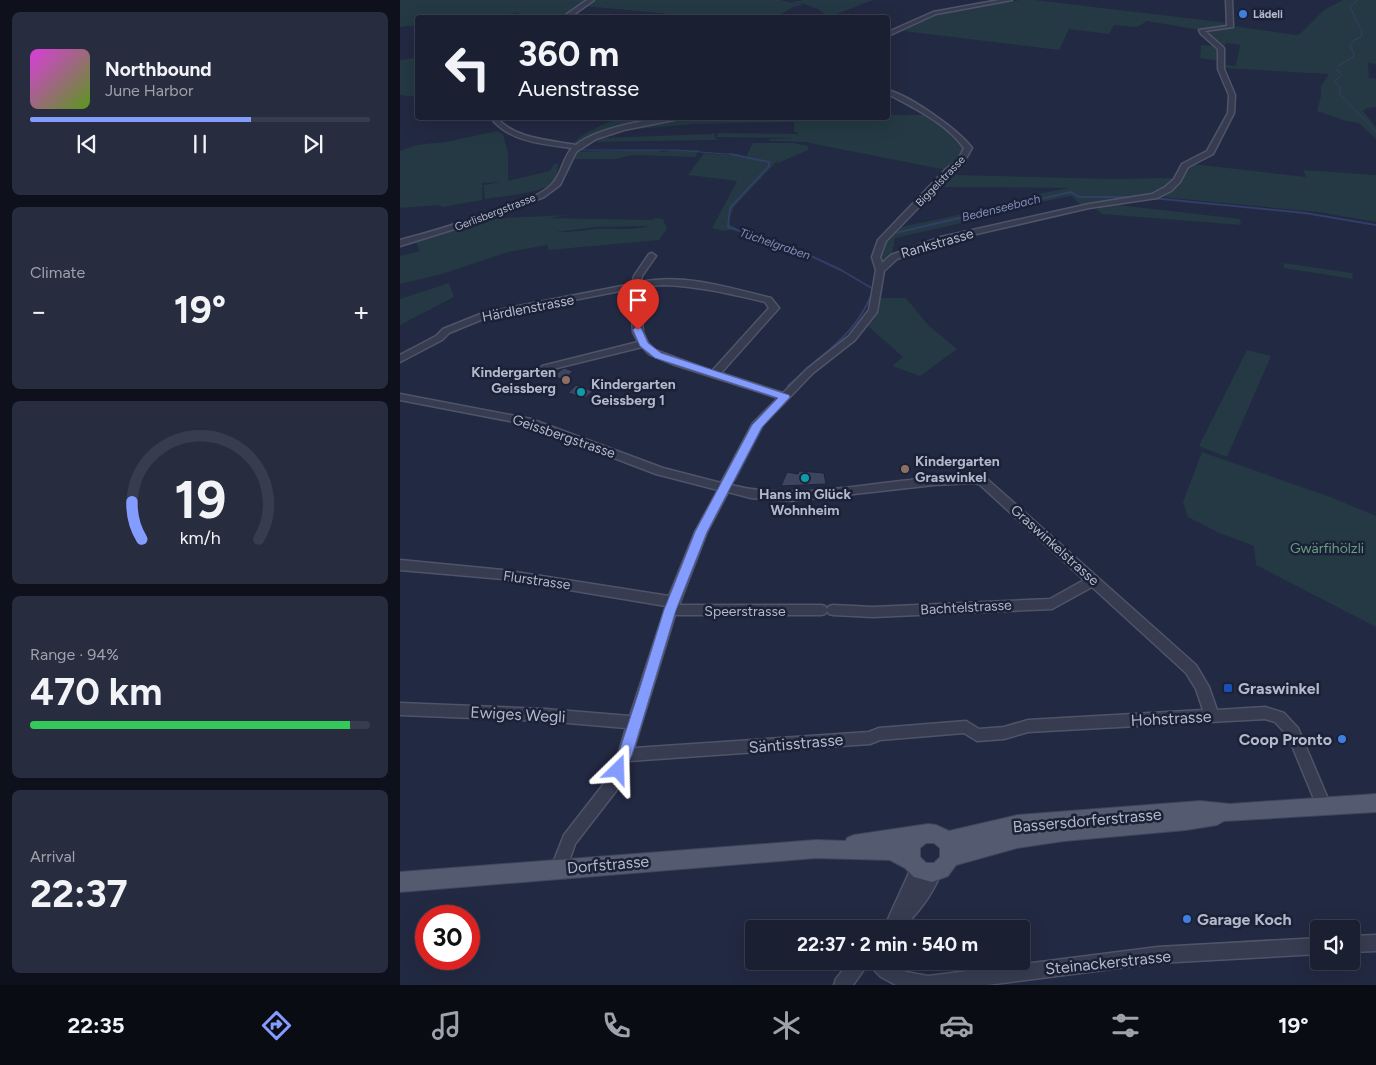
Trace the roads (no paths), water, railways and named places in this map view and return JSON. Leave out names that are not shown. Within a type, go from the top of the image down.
[{"type":"main road","name":"Bassersdorferstrasse","points":[[948,849],[977,847],[1132,826],[1199,820],[1230,813],[1376,802]]},
{"type":"main road","name":"Dorfstrasse","points":[[400,882],[816,849],[922,835]]},
{"type":"main road","points":[[922,835],[937,835],[948,849],[944,868],[921,868],[912,845],[922,835]]},
{"type":"main road","name":"Dorfstrasse","points":[[816,849],[892,851],[921,868]]},
{"type":"street","points":[[568,15],[591,0]]},
{"type":"street","points":[[890,33],[935,13],[1009,0]]},
{"type":"street","name":"Rankstrasse","points":[[880,270],[894,257],[944,239],[1089,206],[1154,196],[1168,190],[1178,180],[1185,166],[1210,152],[1231,113],[1232,95],[1221,70],[1221,48],[1202,30],[1230,27],[1229,0]]},
{"type":"street","name":"Biggelstrasse","points":[[880,270],[876,257],[882,240],[948,172],[960,163],[966,156],[968,148],[958,136],[938,121],[890,93]]},
{"type":"street","points":[[496,120],[503,128],[520,135],[578,147]]},
{"type":"street","name":"Gerlisbergstrasse","points":[[400,243],[461,226],[547,192],[558,183],[563,175],[567,161],[578,147],[602,134],[671,120]]},
{"type":"street","points":[[652,256],[638,276],[634,297],[638,330],[644,344],[658,355],[785,397]]},
{"type":"street","points":[[559,868],[569,840],[611,786],[625,755],[672,606],[701,532],[757,425],[810,372],[852,338],[874,310],[880,270]]},
{"type":"street","name":"Härdlenstrasse","points":[[400,359],[439,338],[446,331],[486,315],[636,286],[670,281],[698,284],[768,300],[774,308],[770,314],[751,332],[715,374]]},
{"type":"street","points":[[546,368],[644,344]]},
{"type":"street","name":"Geissbergstrasse","points":[[400,397],[527,421],[660,471],[724,488]]},
{"type":"street","name":"Graswinkelstrasse","points":[[724,488],[752,494],[792,497],[934,481],[977,479],[986,483],[1191,669],[1202,687],[1212,716]]},
{"type":"street","name":"Flurstrasse","points":[[400,565],[466,570],[582,586],[672,606]]},
{"type":"street","name":"Bachtelstrasse","points":[[827,610],[873,612],[1052,604],[1094,580]]},
{"type":"street","name":"Speerstrasse","points":[[672,606],[827,610]]},
{"type":"street","name":"Ewiges Wegli","points":[[400,709],[545,715],[635,723]]},
{"type":"street","name":"Hohstrasse","points":[[966,727],[977,735],[1004,733],[1028,726],[1274,714],[1285,722],[1292,732],[1324,806]]},
{"type":"street","name":"Säntisstrasse","points":[[625,755],[860,738],[880,734],[966,727]]},
{"type":"street","points":[[898,920],[909,911],[924,893],[921,868]]},
{"type":"street","points":[[1360,944],[1376,943]]},
{"type":"street","name":"Steinackerstrasse","points":[[884,970],[900,980],[928,984],[1162,955],[1310,947]]},
{"type":"street","points":[[842,985],[854,970]]},
{"type":"waterway","points":[[1337,67],[1353,57],[1354,54],[1350,45],[1354,40],[1361,37],[1362,32],[1350,7],[1358,0]]},
{"type":"waterway","points":[[1337,69],[1340,73]]},
{"type":"waterway","points":[[1340,76],[1334,82],[1340,87],[1340,94],[1376,132]]},
{"type":"waterway","name":"Tüchelgraben","points":[[582,150],[676,150],[733,155]]},
{"type":"waterway","name":"Tüchelgraben","points":[[733,155],[738,155]]},
{"type":"waterway","name":"Tüchelgraben","points":[[733,155],[769,162],[769,166],[730,208],[728,227],[807,254],[841,270],[873,289]]},
{"type":"waterway","name":"Bedenseebach","points":[[891,234],[1071,192],[1079,197],[1136,197]]},
{"type":"waterway","name":"Bedenseebach","points":[[1152,198],[1305,213],[1376,225]]},
{"type":"waterway","name":"Bedenseebach","points":[[880,261],[885,242]]},
{"type":"waterway","name":"Bedenseebach","points":[[874,282],[875,274]]},
{"type":"waterway","name":"Bedenseebach","points":[[817,360],[850,330],[868,303],[872,293]]},
{"type":"waterway","name":"Bedenseebach","points":[[788,386],[819,359]]},
{"type":"waterway","name":"Bedenseebach","points":[[735,480],[764,424]]},
{"type":"place","name":"Lädeli","points":[[1243,14]]},
{"type":"place","name":"Kindergarten Geissberg","points":[[566,380]]},
{"type":"place","name":"Kindergarten Geissberg 1","points":[[581,392]]},
{"type":"place","name":"Kindergarten Graswinkel","points":[[905,469]]},
{"type":"place","name":"Hans im Glück Wohnheim","points":[[805,478]]},
{"type":"place","name":"Graswinkel","points":[[1228,688]]},
{"type":"place","name":"Coop Pronto","points":[[1342,739]]},
{"type":"place","name":"Garage Koch","points":[[1187,919]]},
{"type":"park label","name":"Gwärfihölzli","points":[[1327,548]]}]
